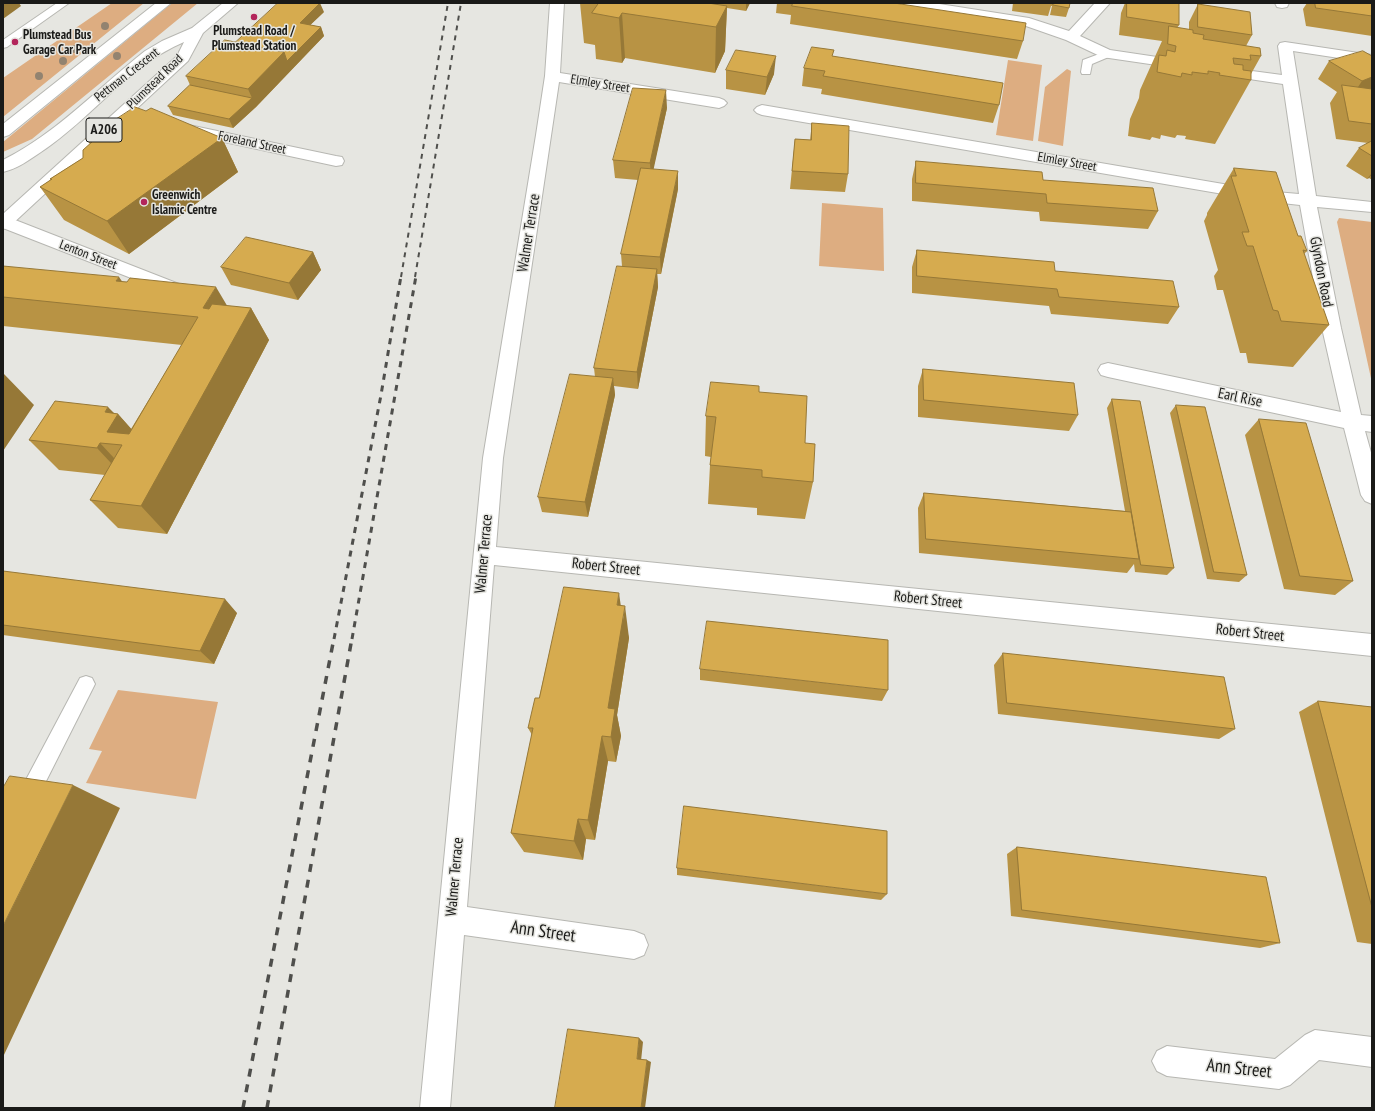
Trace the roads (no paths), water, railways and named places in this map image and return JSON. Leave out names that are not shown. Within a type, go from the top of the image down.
[{"type":"street","points":[[3,132],[164,3]]},
{"type":"street","name":"Plumstead Road","points":[[4,222],[183,58],[197,31],[231,3]]},
{"type":"street","name":"Walmer Terrace","points":[[435,1108],[493,458],[544,135],[552,76],[557,3]]},
{"type":"street","points":[[907,3],[1029,22],[1071,37],[1107,54],[1290,81]]},
{"type":"street","points":[[1071,37],[1103,3]]},
{"type":"street","name":"Pettman Crescent","points":[[3,167],[40,146],[152,52],[197,31]]},
{"type":"street","name":"Glyndon Road","points":[[1372,59],[1285,46],[1307,200],[1352,422],[1372,495]]},
{"type":"street","name":"Elmley Street","points":[[552,76],[718,103]]},
{"type":"street","name":"Elmley Street","points":[[762,110],[1256,194],[1372,206]]},
{"type":"street","points":[[121,115],[140,119]]},
{"type":"street","name":"Foreland Street","points":[[168,125],[336,161]]},
{"type":"street","name":"Lenton Street","points":[[4,222],[173,288]]},
{"type":"street","name":"Earl Rise","points":[[1108,370],[1352,422],[1372,424]]},
{"type":"street","name":"Robert Street","points":[[484,555],[1372,645]]},
{"type":"street","name":"Ann Street","points":[[451,920],[634,945]]},
{"type":"street","name":"Ann Street","points":[[1167,1061],[1279,1074],[1315,1045],[1372,1052]]},
{"type":"lane","points":[[3,45],[64,3]]},
{"type":"lane","points":[[1086,72],[1086,62],[1107,54]]},
{"type":"lane","points":[[18,816],[86,684]]},
{"type":"railway","points":[[401,277],[448,3]]},
{"type":"railway","points":[[415,277],[461,3]]},
{"type":"railway","points":[[334,639],[381,395],[401,276]]},
{"type":"railway","points":[[352,639],[416,276]]},
{"type":"railway","points":[[243,1108],[334,638]]},
{"type":"railway","points":[[267,1108],[352,638]]},
{"type":"place","name":"Plumstead Road / Plumstead Station","points":[[254,17]]},
{"type":"place","name":"Plumstead Bus Garage Car Park","points":[[15,42]]},
{"type":"place","name":"Greenwich Islamic Centre","points":[[144,202]]}]
